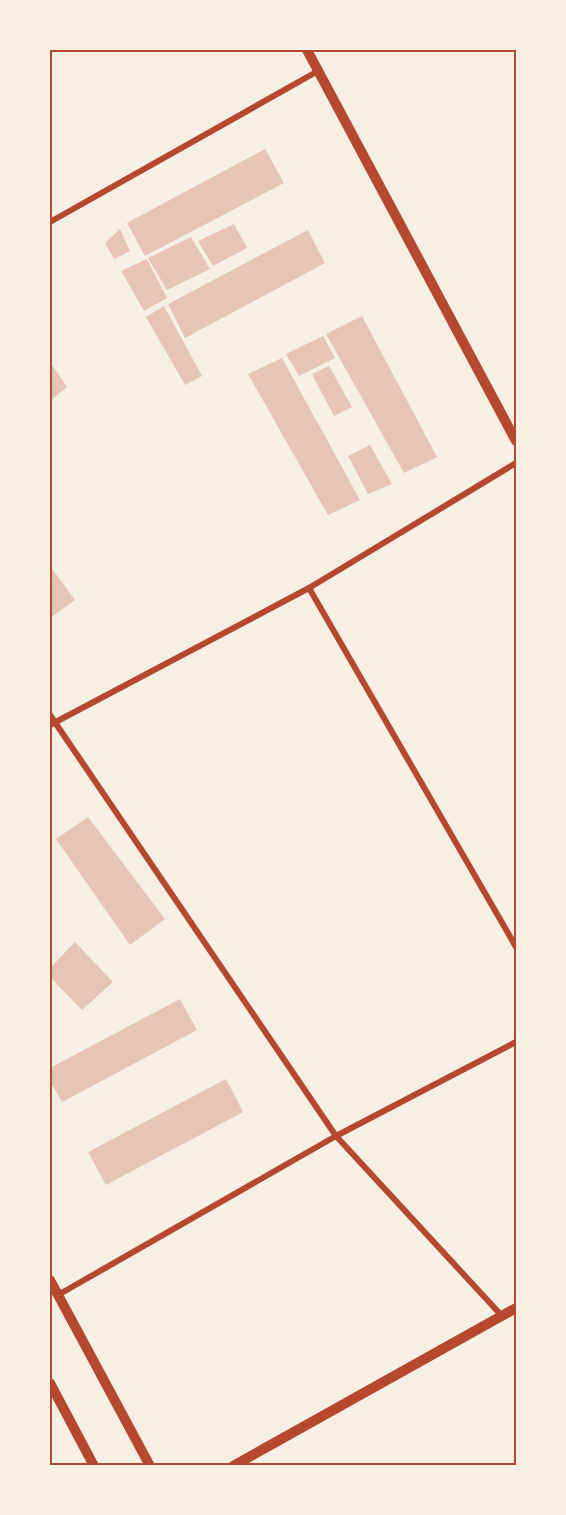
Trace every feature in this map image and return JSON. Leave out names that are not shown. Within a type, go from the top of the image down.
[{"type":"street","points":[[307,50],[516,441]]},
{"type":"street","points":[[50,222],[319,71]]},
{"type":"street","points":[[52,723],[309,588],[516,463]]},
{"type":"street","points":[[309,588],[516,947]]},
{"type":"street","points":[[50,715],[52,723],[336,1136],[502,1316]]},
{"type":"street","points":[[58,1295],[336,1136],[516,1042]]},
{"type":"street","points":[[50,1280],[150,1466]]},
{"type":"street","points":[[233,1466],[516,1308]]},
{"type":"street","points":[[50,1383],[94,1466]]},
{"type":"building","points":[[265,149],[284,183],[145,256],[127,223]]},
{"type":"building","points":[[234,224],[247,248],[213,266],[198,241]]},
{"type":"building","points":[[120,229],[130,251],[114,259],[105,243]]},
{"type":"building","points":[[308,230],[325,263],[185,338],[168,304]]},
{"type":"building","points":[[191,237],[210,269],[167,290],[148,258]]},
{"type":"building","points":[[147,259],[167,298],[144,311],[121,271]]},
{"type":"building","points":[[164,306],[202,376],[185,385],[146,317]]},
{"type":"building","points":[[362,316],[437,457],[404,473],[326,334]]},
{"type":"building","points":[[323,336],[335,358],[299,376],[286,354]]},
{"type":"building","points":[[282,358],[360,500],[328,515],[248,374]]},
{"type":"building","points":[[50,362],[67,387],[50,401]]},
{"type":"building","points":[[329,366],[352,407],[334,416],[312,374]]},
{"type":"building","points":[[370,445],[392,484],[368,494],[348,456]]},
{"type":"building","points":[[50,566],[75,600],[50,618]]},
{"type":"building","points":[[88,817],[165,919],[130,945],[56,839]]},
{"type":"building","points":[[75,942],[113,982],[82,1010],[50,977],[50,968]]},
{"type":"building","points":[[180,999],[197,1030],[62,1102],[50,1081],[50,1068]]},
{"type":"building","points":[[226,1079],[243,1112],[106,1185],[88,1152]]}]
